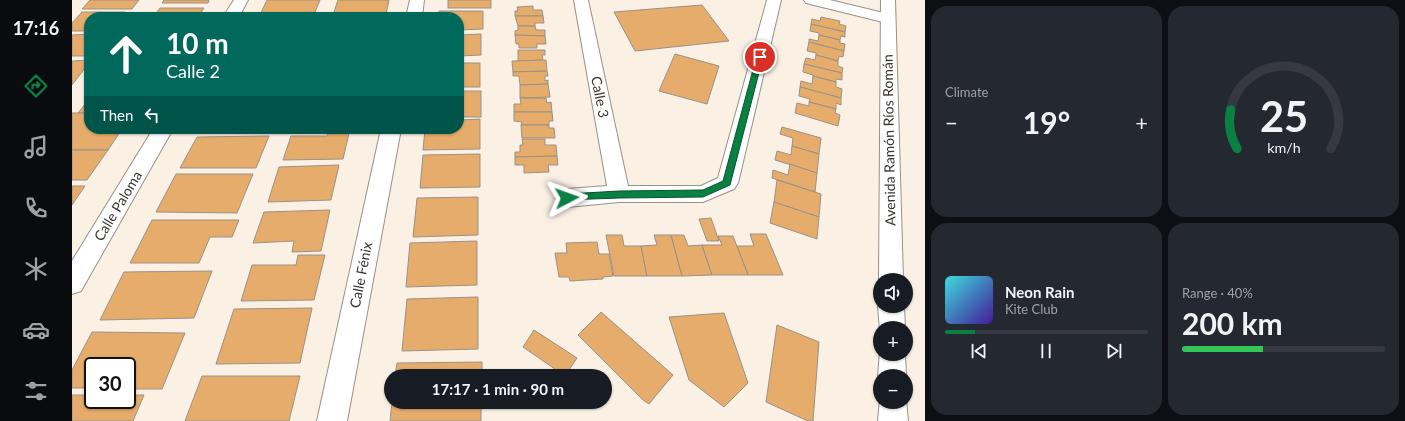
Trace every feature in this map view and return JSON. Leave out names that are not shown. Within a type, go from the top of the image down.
[{"type":"street","points":[[234,12],[241,0]]},
{"type":"street","points":[[415,12],[417,0]]},
{"type":"street","name":"Calle 3","points":[[581,0],[619,194]]},
{"type":"street","points":[[567,198],[619,194],[703,194],[727,183],[774,0]]},
{"type":"street","points":[[811,0],[888,9]]},
{"type":"street","name":"Avenida Ramón Ríos Román","points":[[888,9],[891,273]]},
{"type":"street","name":"Calle Paloma","points":[[72,283],[160,134]]},
{"type":"street","name":"Calle Fénix","points":[[332,421],[390,134]]},
{"type":"street","points":[[893,409],[893,421]]},
{"type":"building","points":[[90,0],[139,0],[132,9],[82,9]]},
{"type":"building","points":[[164,0],[209,0],[208,3],[162,3]]},
{"type":"building","points":[[267,0],[320,0],[315,12],[261,12]]},
{"type":"building","points":[[338,0],[389,0],[386,12],[334,12]]},
{"type":"building","points":[[448,0],[491,0],[491,8],[448,8]]},
{"type":"building","points":[[702,5],[729,41],[635,51],[614,12]]},
{"type":"building","points":[[533,6],[533,10],[542,10],[543,16],[515,16],[515,11],[518,11],[517,7]]},
{"type":"building","points":[[160,8],[204,8],[201,12],[157,12]]},
{"type":"building","points":[[483,11],[483,29],[464,30],[464,12],[439,12]]},
{"type":"building","points":[[82,12],[84,12],[84,31],[72,31],[72,23]]},
{"type":"building","points":[[515,16],[543,16],[544,23],[535,23],[535,26],[518,26]]},
{"type":"building","points":[[821,17],[840,21],[839,24],[846,26],[845,32],[811,24],[812,19],[820,21]]},
{"type":"building","points":[[811,24],[845,32],[845,37],[841,36],[840,40],[819,35],[819,33],[810,31]]},
{"type":"building","points":[[518,26],[535,26],[536,30],[545,30],[545,36],[515,35],[515,31],[518,30]]},
{"type":"building","points":[[84,34],[84,56],[72,56],[72,35]]},
{"type":"building","points":[[481,34],[481,55],[464,56],[464,35]]},
{"type":"building","points":[[515,35],[545,36],[546,44],[537,44],[537,48],[519,48],[519,44],[516,44]]},
{"type":"building","points":[[819,35],[840,40],[840,43],[845,44],[844,51],[809,42],[809,39],[818,41]]},
{"type":"building","points":[[809,42],[844,51],[843,57],[839,56],[838,61],[816,55],[816,53],[807,51]]},
{"type":"building","points":[[518,50],[545,50],[545,55],[542,55],[543,60],[518,61]]},
{"type":"building","points":[[675,54],[719,66],[707,104],[659,91]]},
{"type":"building","points":[[816,55],[838,61],[838,66],[843,68],[842,73],[804,64],[806,58],[815,60]]},
{"type":"building","points":[[84,60],[84,69],[72,85],[72,61]]},
{"type":"building","points":[[546,60],[547,71],[513,72],[512,61]]},
{"type":"building","points":[[464,63],[480,63],[480,87],[464,87]]},
{"type":"building","points":[[804,64],[842,73],[842,80],[836,79],[836,82],[803,72]]},
{"type":"building","points":[[547,71],[548,76],[545,76],[545,81],[548,80],[548,84],[520,85],[519,76],[513,76],[513,72]]},
{"type":"building","points":[[813,76],[836,82],[836,87],[842,89],[841,98],[800,87],[801,81],[812,84]]},
{"type":"building","points":[[548,84],[550,97],[520,98],[520,85]]},
{"type":"building","points":[[800,87],[841,98],[841,105],[836,103],[836,109],[809,102],[810,99],[799,96]]},
{"type":"building","points":[[464,91],[481,91],[481,117],[464,117]]},
{"type":"building","points":[[520,98],[546,98],[547,103],[551,102],[552,112],[514,112],[514,104],[521,104]]},
{"type":"building","points":[[809,102],[836,109],[835,113],[840,115],[838,126],[795,113],[797,103],[809,106]]},
{"type":"building","points":[[84,105],[84,113],[78,113]]},
{"type":"building","points":[[514,112],[552,112],[553,121],[549,121],[549,125],[521,125],[522,122],[514,121]]},
{"type":"building","points":[[72,113],[84,113],[84,134],[119,134],[108,150],[72,150]]},
{"type":"building","points":[[480,119],[480,149],[423,150],[425,134],[464,134],[464,120]]},
{"type":"building","points":[[521,125],[549,125],[549,128],[554,128],[555,138],[522,138]]},
{"type":"building","points":[[782,127],[821,138],[819,154],[792,146],[793,138],[780,134]]},
{"type":"building","points":[[328,134],[349,134],[343,159],[283,160],[291,136],[327,136]]},
{"type":"building","points":[[269,136],[256,168],[180,168],[197,137]]},
{"type":"building","points":[[522,139],[545,139],[545,145],[556,145],[557,156],[515,157],[515,152],[520,152],[520,145],[523,145]]},
{"type":"building","points":[[792,146],[819,154],[817,173],[775,160],[777,151],[791,155]]},
{"type":"building","points":[[72,150],[108,150],[87,180],[72,180]]},
{"type":"building","points":[[480,154],[480,187],[420,188],[423,155]]},
{"type":"building","points":[[557,156],[558,165],[548,165],[549,172],[524,173],[524,165],[515,165],[515,157]]},
{"type":"building","points":[[790,164],[817,173],[815,192],[772,178],[773,170],[788,175]]},
{"type":"building","points":[[339,165],[331,200],[268,202],[279,167]]},
{"type":"building","points":[[176,174],[253,174],[237,213],[156,212]]},
{"type":"building","points":[[777,180],[821,194],[819,217],[774,202]]},
{"type":"building","points":[[72,186],[85,186],[72,205]]},
{"type":"building","points":[[478,197],[478,235],[413,237],[417,198]]},
{"type":"building","points":[[774,202],[819,217],[817,239],[770,223]]},
{"type":"building","points":[[330,210],[321,251],[292,252],[294,241],[253,243],[264,212]]},
{"type":"building","points":[[711,218],[719,241],[707,241],[699,219]]},
{"type":"building","points":[[152,220],[239,220],[232,237],[210,237],[199,263],[130,263]]},
{"type":"building","points":[[750,234],[766,234],[783,275],[748,275],[737,246],[754,246]]},
{"type":"building","points":[[606,235],[622,235],[624,246],[641,246],[647,276],[614,276]]},
{"type":"building","points":[[654,235],[671,235],[682,276],[647,276],[641,246],[657,245]]},
{"type":"building","points":[[671,235],[684,235],[688,246],[702,245],[712,275],[682,276]]},
{"type":"building","points":[[718,236],[733,236],[748,275],[712,275],[702,245],[722,245]]},
{"type":"building","points":[[477,241],[477,285],[406,287],[410,243]]},
{"type":"building","points":[[597,242],[599,254],[609,254],[613,276],[603,277],[603,279],[570,281],[569,277],[559,277],[555,253],[567,253],[566,243]]},
{"type":"building","points":[[298,255],[325,255],[314,300],[241,301],[252,265],[296,265]]},
{"type":"building","points":[[212,271],[194,318],[100,320],[124,272]]},
{"type":"building","points":[[478,297],[478,349],[402,351],[407,299]]},
{"type":"building","points":[[312,308],[300,363],[216,364],[234,309]]},
{"type":"building","points":[[601,312],[673,375],[649,404],[643,400],[578,335]]},
{"type":"building","points":[[724,313],[748,383],[724,407],[689,380],[669,317]]},
{"type":"building","points":[[777,325],[819,342],[813,421],[808,421],[766,402]]},
{"type":"building","points":[[534,330],[577,358],[570,369],[555,369],[523,347]]},
{"type":"building","points":[[92,332],[185,333],[162,389],[136,389],[136,357],[84,357],[84,388],[72,388],[72,370]]},
{"type":"building","points":[[482,362],[482,369],[396,369],[397,363]]},
{"type":"building","points":[[202,376],[300,376],[289,421],[185,421]]},
{"type":"building","points":[[72,395],[84,395],[84,409],[136,409],[136,395],[144,395],[133,421],[72,421]]},
{"type":"building","points":[[391,409],[481,409],[481,421],[390,421]]},
{"type":"route","points":[[567,198],[619,194],[703,194],[727,183],[760,57]]}]
